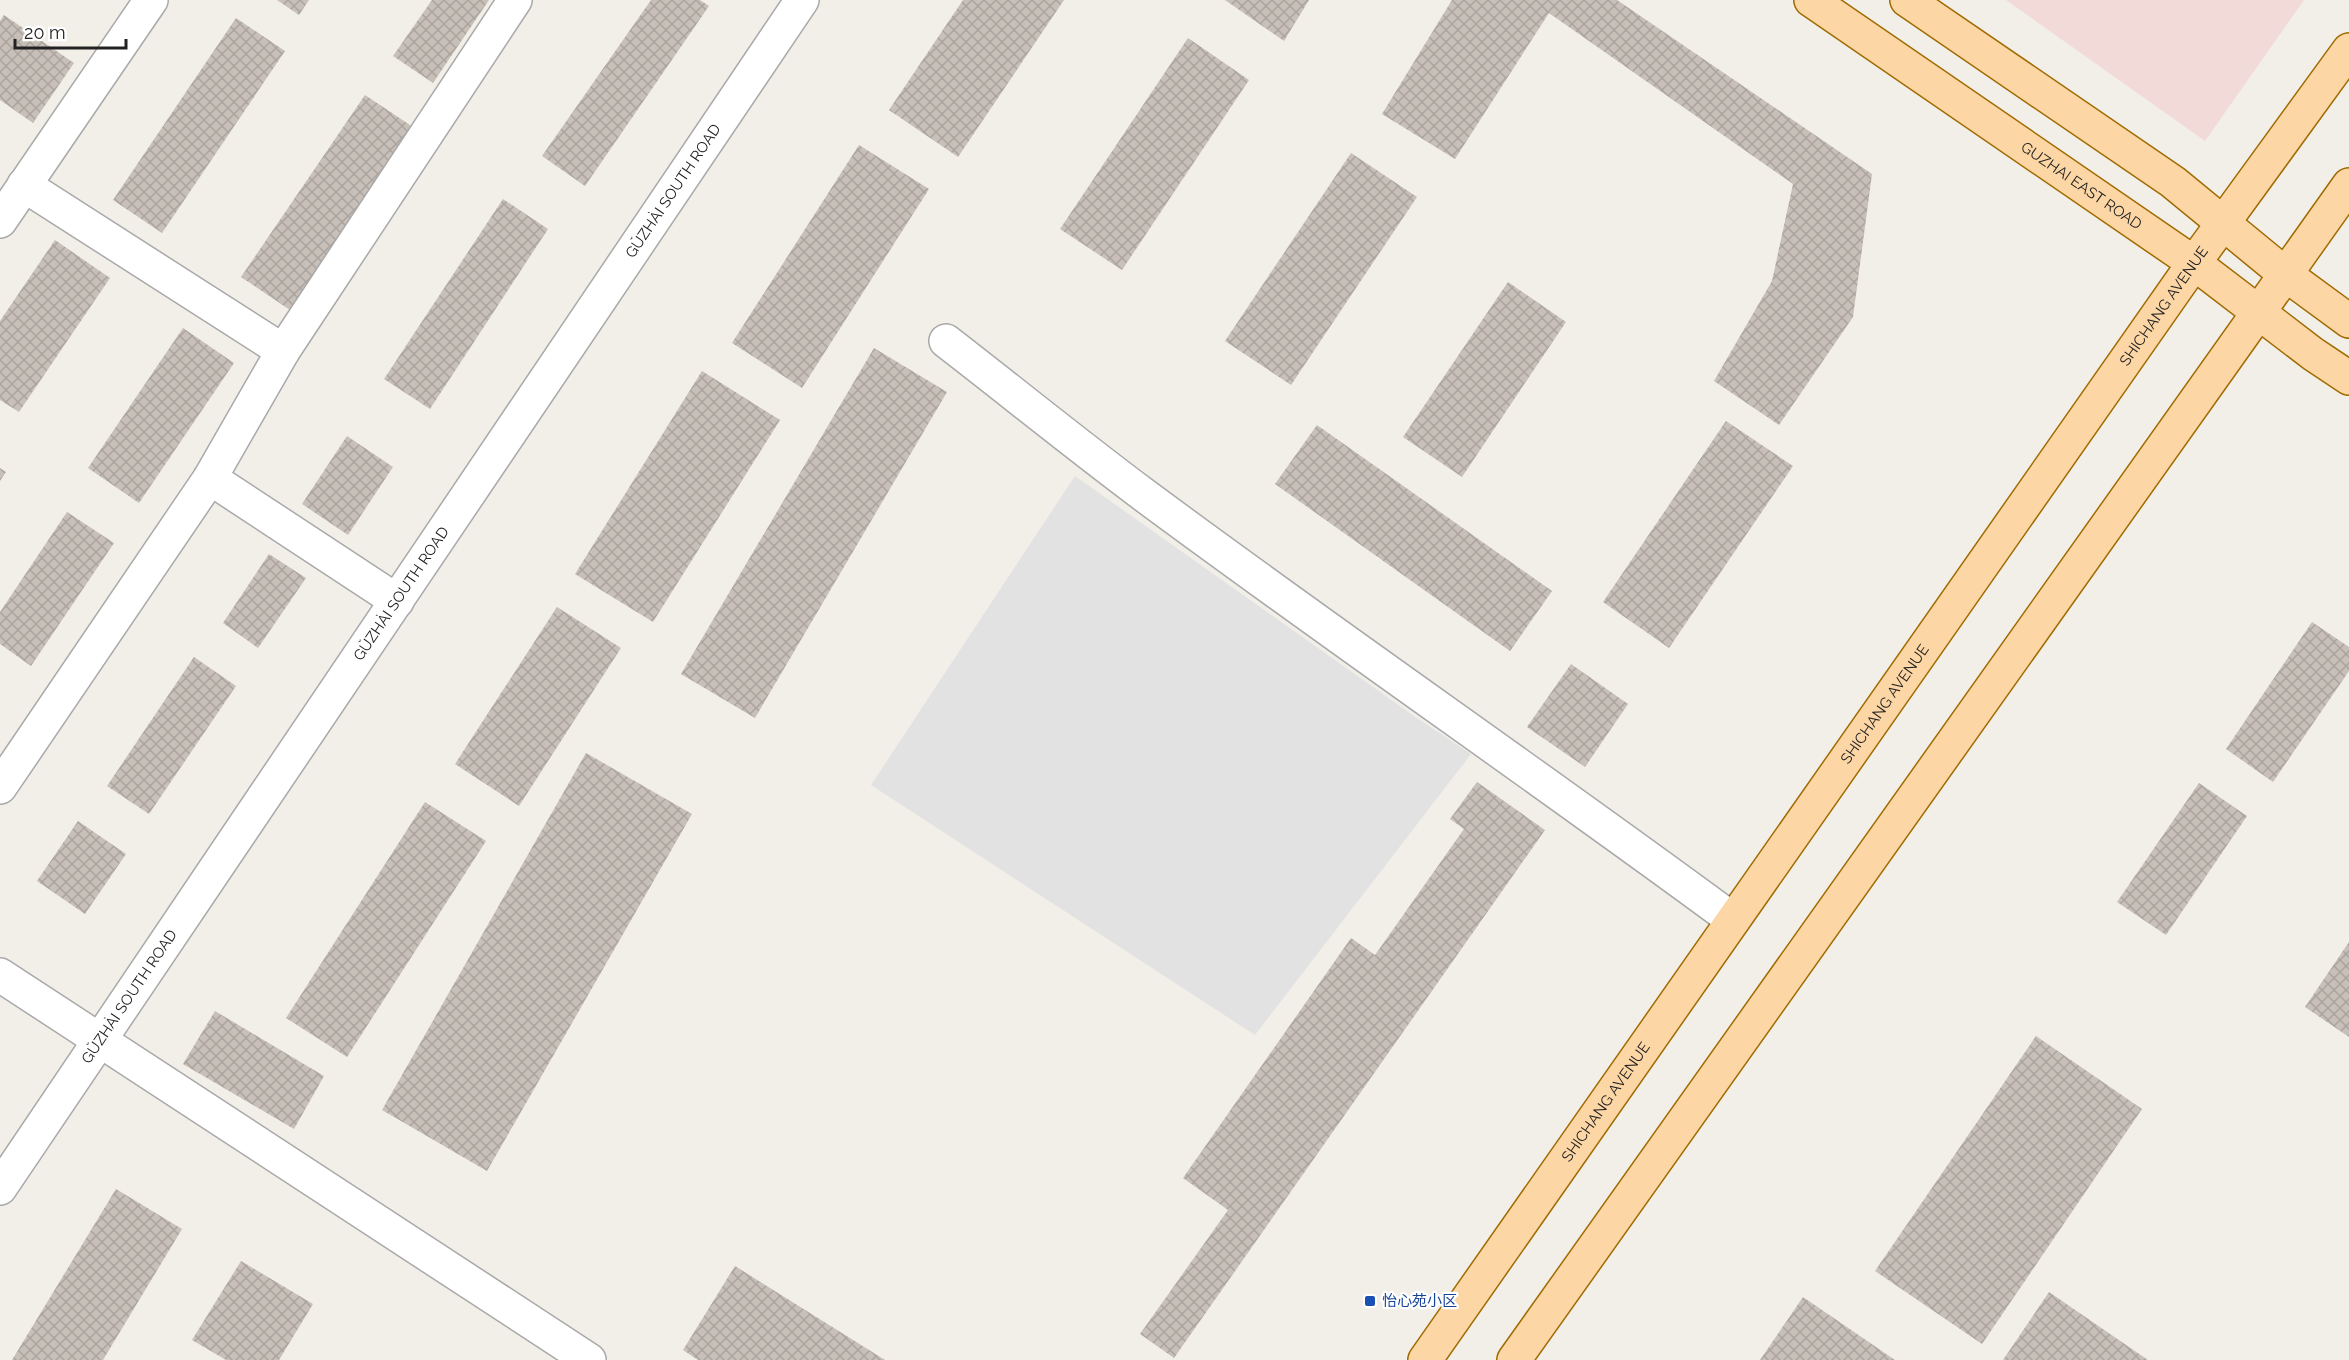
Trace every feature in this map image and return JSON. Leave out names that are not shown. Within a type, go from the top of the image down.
[{"type":"main road","name":"GUZHAI EAST ROAD","points":[[1811,0],[2194,263],[2349,378]]},
{"type":"main road","points":[[1907,0],[2173,182],[2285,274],[2349,321]]},
{"type":"main road","name":"SHICHANG AVENUE","points":[[1425,1360],[2194,263],[2349,50]]},
{"type":"main road","points":[[1514,1360],[2349,185]]},
{"type":"street","points":[[0,221],[151,0]]},
{"type":"street","points":[[0,787],[210,478],[283,351],[515,0]]},
{"type":"street","name":"GǓZHÀI SOUTH ROAD","points":[[0,1188],[802,0]]},
{"type":"street","points":[[24,185],[283,351]]},
{"type":"street","points":[[946,341],[1143,494],[1583,809],[1733,920]]},
{"type":"street","points":[[210,478],[397,601]]},
{"type":"street","points":[[0,975],[589,1360]]},
{"type":"shaded area","points":[[2006,0],[2304,0],[2205,141]]},
{"type":"shaded area","points":[[1075,476],[1471,754],[1255,1035],[871,785]]},
{"type":"building","points":[[277,0],[309,0],[299,15]]},
{"type":"building","points":[[432,0],[489,0],[433,83],[393,56]]},
{"type":"building","points":[[651,0],[700,0],[709,6],[585,186],[542,156]]},
{"type":"building","points":[[963,0],[1064,0],[958,157],[889,110]]},
{"type":"building","points":[[1225,0],[1309,0],[1284,41]]},
{"type":"building","points":[[1452,0],[1617,0],[1872,174],[1853,317],[1779,425],[1714,381],[1772,281],[1793,184],[1549,13],[1455,159],[1382,114]]},
{"type":"building","points":[[4,15],[74,63],[33,123],[0,100],[0,21]]},
{"type":"building","points":[[236,18],[285,51],[162,233],[113,200]]},
{"type":"building","points":[[1188,38],[1249,80],[1122,270],[1060,229]]},
{"type":"building","points":[[365,95],[413,127],[290,310],[241,277]]},
{"type":"building","points":[[859,145],[929,189],[802,388],[732,343]]},
{"type":"building","points":[[1351,153],[1417,197],[1291,385],[1225,341]]},
{"type":"building","points":[[503,199],[548,229],[430,409],[384,379]]},
{"type":"building","points":[[55,240],[110,278],[19,412],[0,400],[0,321]]},
{"type":"building","points":[[1508,282],[1566,322],[1462,477],[1403,437]]},
{"type":"building","points":[[183,328],[234,363],[139,503],[88,468]]},
{"type":"building","points":[[874,348],[947,392],[755,718],[681,674]]},
{"type":"building","points":[[702,371],[780,420],[653,622],[575,574]]},
{"type":"building","points":[[1726,421],[1793,466],[1669,648],[1603,602]]},
{"type":"building","points":[[1317,425],[1552,591],[1510,651],[1275,484]]},
{"type":"building","points":[[347,436],[393,467],[348,535],[302,504]]},
{"type":"building","points":[[0,468],[6,472],[0,481]]},
{"type":"building","points":[[67,512],[114,543],[31,666],[0,644],[0,612]]},
{"type":"building","points":[[269,554],[306,578],[258,648],[223,623]]},
{"type":"building","points":[[557,607],[621,648],[519,806],[455,764]]},
{"type":"building","points":[[2312,622],[2349,647],[2349,671],[2273,782],[2226,749]]},
{"type":"building","points":[[194,657],[236,686],[149,814],[107,786]]},
{"type":"building","points":[[1571,664],[1628,704],[1585,767],[1527,727]]},
{"type":"building","points":[[586,753],[692,814],[487,1171],[382,1110]]},
{"type":"building","points":[[1477,782],[1545,830],[1174,1358],[1140,1334],[1228,1210],[1183,1178],[1351,938],[1375,955],[1464,829],[1450,819]]},
{"type":"building","points":[[2199,783],[2247,816],[2166,935],[2117,902]]},
{"type":"building","points":[[425,802],[486,841],[347,1057],[286,1018]]},
{"type":"building","points":[[78,821],[126,854],[85,914],[37,881]]},
{"type":"building","points":[[2349,942],[2349,1037],[2305,1007]]},
{"type":"building","points":[[215,1011],[324,1076],[294,1129],[183,1064]]},
{"type":"building","points":[[2036,1036],[2142,1109],[1982,1344],[1875,1271]]},
{"type":"building","points":[[116,1189],[182,1229],[103,1360],[12,1360]]},
{"type":"building","points":[[241,1261],[313,1304],[279,1360],[226,1360],[192,1340]]},
{"type":"building","points":[[735,1266],[885,1360],[698,1360],[683,1350]]},
{"type":"building","points":[[2049,1292],[2148,1360],[2003,1360]]},
{"type":"building","points":[[1803,1297],[1895,1360],[1760,1360]]},
{"type":"place","name":"怡心苑小区","points":[[1370,1301]]}]
